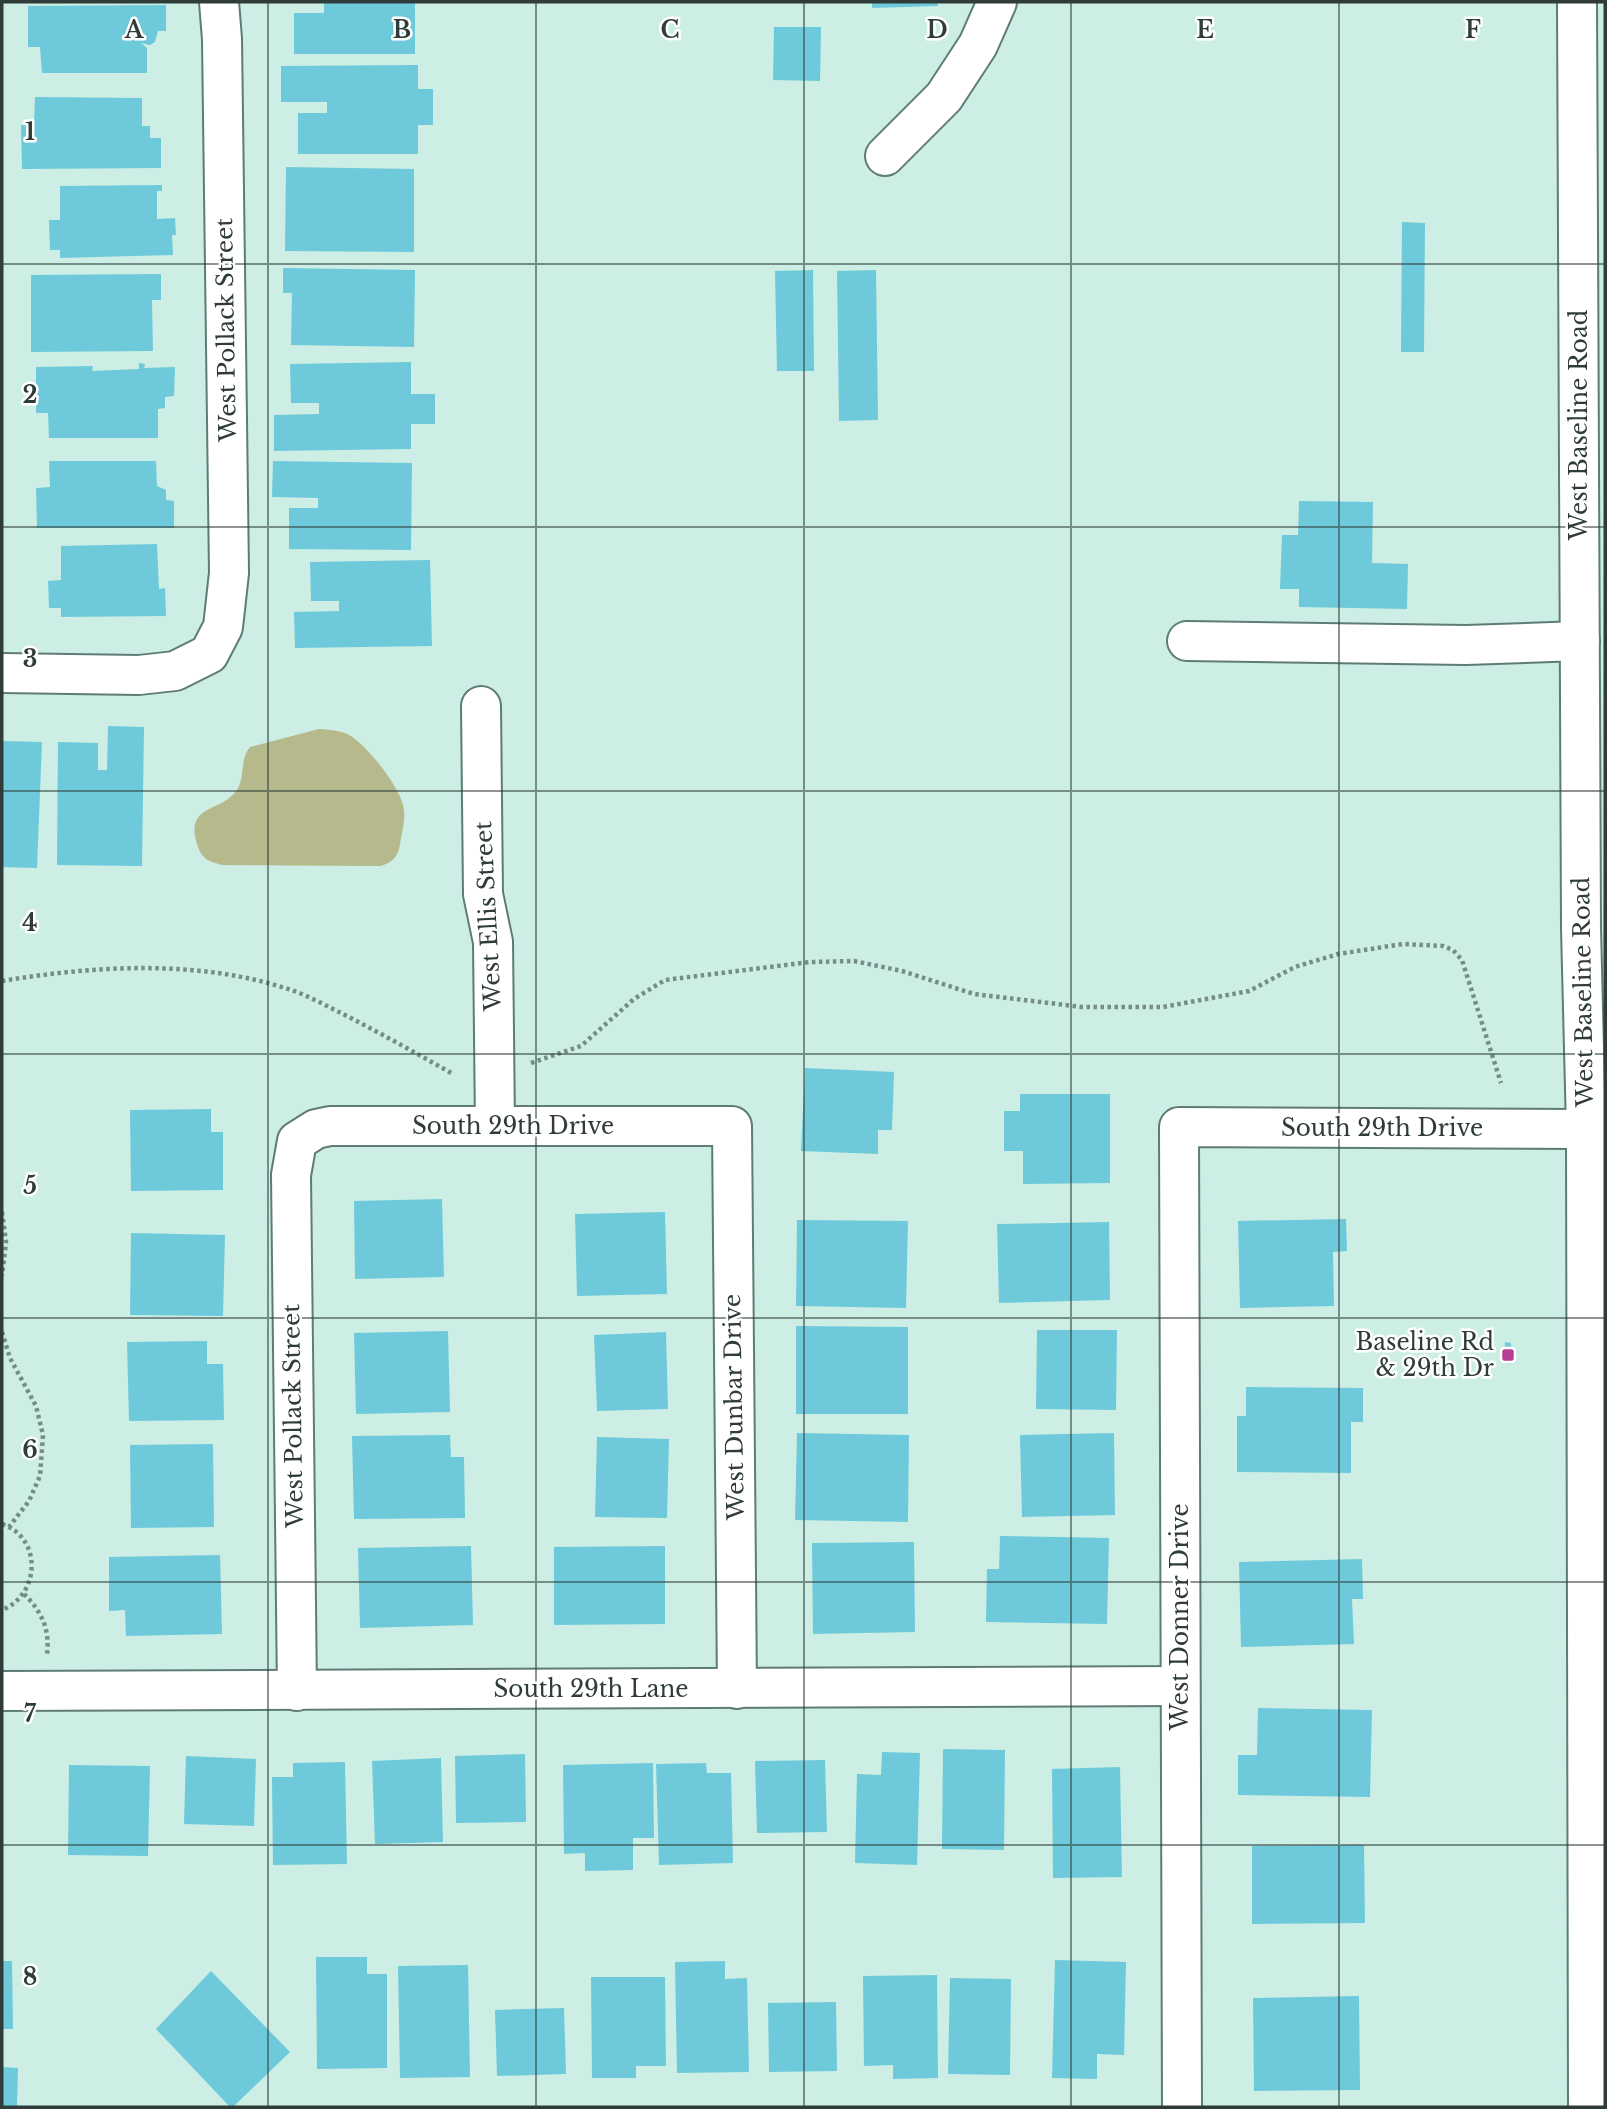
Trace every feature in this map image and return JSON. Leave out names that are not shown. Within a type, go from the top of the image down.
[{"type":"street","name":"West Pollack Street","points":[[2,673],[139,675],[175,671],[209,654],[223,627],[229,573],[222,39],[219,2]]},
{"type":"street","points":[[886,156],[944,96],[978,45],[997,2]]},
{"type":"street","name":"West Baseline Road","points":[[1577,2],[1581,928],[1596,1445],[1593,2086]]},
{"type":"street","points":[[1187,641],[1466,645],[1580,641]]},
{"type":"street","name":"West Ellis Street","points":[[481,706],[483,894],[493,942],[495,1126]]},
{"type":"street","name":"South 29th Drive","points":[[297,1141],[316,1129],[330,1126],[732,1126]]},
{"type":"street","name":"West Dunbar Drive","points":[[732,1126],[737,1689]]},
{"type":"street","name":"South 29th Drive","points":[[1179,1127],[1586,1129]]},
{"type":"street","name":"West Donner Drive","points":[[1179,1127],[1182,2107]]},
{"type":"street","name":"West Pollack Street","points":[[297,1141],[291,1175],[297,1691]]},
{"type":"street","name":"South 29th Lane","points":[[2,1691],[1180,1686]]},
{"type":"path","points":[[527,1064],[580,1046],[634,999],[664,980],[810,962],[854,961],[902,971],[974,994],[1082,1007],[1163,1007],[1248,991],[1295,967],[1338,954],[1403,944],[1443,946],[1452,950],[1462,960],[1501,1083]]},
{"type":"path","points":[[2,981],[59,972],[163,969],[248,977],[300,993],[453,1074]]},
{"type":"path","points":[[2,1212],[6,1241],[2,1276]]},
{"type":"path","points":[[2,1332],[10,1358],[36,1406],[43,1435],[40,1476],[29,1501],[9,1527]]},
{"type":"path","points":[[2,1524],[9,1527],[27,1545],[31,1557],[30,1582],[24,1594],[2,1610]]},
{"type":"path","points":[[24,1594],[38,1608],[45,1622],[48,1640],[42,1691]]},
{"type":"green space","points":[[319,729],[339,731],[351,736],[374,757],[389,777],[403,805],[404,818],[396,856],[381,866],[222,865],[204,857],[198,847],[196,822],[200,815],[224,802],[238,788],[250,747]]},
{"type":"building","points":[[324,2],[415,2],[415,54],[294,54],[294,13],[324,13]]},
{"type":"building","points":[[872,2],[937,2],[938,6],[872,8]]},
{"type":"building","points":[[166,5],[166,31],[158,31],[155,42],[150,45],[141,43],[147,48],[147,73],[42,73],[40,47],[28,47],[28,6]]},
{"type":"building","points":[[774,27],[821,27],[820,81],[773,80]]},
{"type":"building","points":[[418,65],[418,89],[433,89],[433,125],[418,125],[418,154],[298,154],[298,113],[327,113],[327,102],[281,102],[281,66]]},
{"type":"building","points":[[35,97],[142,98],[142,126],[150,126],[150,138],[161,138],[161,168],[22,169],[21,125],[34,125]]},
{"type":"building","points":[[286,167],[414,169],[414,252],[285,251]]},
{"type":"building","points":[[162,185],[162,191],[157,191],[157,219],[175,218],[173,255],[60,258],[60,250],[50,250],[49,220],[60,220],[60,186]]},
{"type":"building","points":[[1402,222],[1425,223],[1424,352],[1401,352]]},
{"type":"building","points":[[283,268],[415,270],[414,347],[291,345],[292,293],[283,293]]},
{"type":"building","points":[[813,270],[814,371],[777,371],[775,271]]},
{"type":"building","points":[[876,270],[878,420],[839,421],[837,271]]},
{"type":"building","points":[[161,274],[161,300],[152,300],[153,351],[31,352],[31,275]]},
{"type":"building","points":[[411,362],[411,394],[435,394],[435,424],[411,424],[411,449],[274,451],[274,415],[319,414],[319,403],[291,403],[290,364]]},
{"type":"building","points":[[139,363],[145,364],[144,368],[175,367],[174,396],[165,397],[165,408],[158,409],[158,438],[49,438],[48,413],[36,413],[36,367],[93,366],[92,371],[139,369]]},
{"type":"building","points":[[49,461],[156,461],[157,486],[166,490],[166,500],[174,501],[174,528],[37,528],[36,488],[50,487]]},
{"type":"building","points":[[273,461],[412,463],[411,550],[289,549],[289,508],[318,508],[318,498],[272,497]]},
{"type":"building","points":[[1299,501],[1373,502],[1372,563],[1408,564],[1407,609],[1299,607],[1299,589],[1280,589],[1282,535],[1298,535]]},
{"type":"building","points":[[157,544],[159,589],[165,588],[166,616],[61,617],[61,608],[49,608],[48,581],[61,580],[61,546]]},
{"type":"building","points":[[430,560],[432,646],[295,648],[294,612],[339,611],[339,601],[311,601],[310,562]]},
{"type":"building","points":[[108,726],[144,727],[142,866],[57,865],[58,742],[98,743],[98,770],[107,770]]},
{"type":"building","points":[[2,741],[42,742],[37,868],[2,867]]},
{"type":"building","points":[[805,1068],[894,1072],[892,1130],[878,1130],[878,1154],[801,1151]]},
{"type":"building","points":[[1020,1094],[1110,1094],[1110,1183],[1023,1184],[1023,1151],[1004,1151],[1004,1111],[1020,1111]]},
{"type":"building","points":[[211,1109],[211,1132],[223,1132],[223,1190],[131,1191],[130,1110]]},
{"type":"building","points":[[442,1199],[444,1277],[355,1279],[354,1201]]},
{"type":"building","points":[[665,1212],[667,1294],[577,1296],[575,1214]]},
{"type":"building","points":[[1346,1219],[1347,1251],[1333,1252],[1334,1306],[1240,1308],[1238,1221]]},
{"type":"building","points":[[797,1220],[908,1221],[906,1308],[796,1306]]},
{"type":"building","points":[[1109,1222],[1110,1300],[999,1303],[997,1224]]},
{"type":"building","points":[[131,1233],[225,1235],[223,1316],[130,1315]]},
{"type":"building","points":[[796,1326],[908,1327],[908,1414],[796,1414]]},
{"type":"building","points":[[1037,1330],[1117,1330],[1116,1410],[1036,1409]]},
{"type":"building","points":[[448,1331],[450,1412],[356,1414],[354,1333]]},
{"type":"building","points":[[666,1332],[668,1409],[597,1411],[594,1335]]},
{"type":"building","points":[[207,1341],[207,1364],[223,1364],[224,1420],[129,1421],[127,1342]]},
{"type":"building","points":[[1505,1342],[1511,1343],[1511,1364],[1504,1363]]},
{"type":"building","points":[[1246,1387],[1363,1388],[1363,1422],[1351,1422],[1351,1473],[1237,1472],[1237,1416],[1246,1416]]},
{"type":"building","points":[[797,1433],[909,1435],[908,1522],[795,1520]]},
{"type":"building","points":[[1114,1433],[1115,1515],[1022,1517],[1020,1435]]},
{"type":"building","points":[[450,1435],[451,1457],[464,1457],[465,1518],[354,1519],[352,1436]]},
{"type":"building","points":[[597,1437],[669,1439],[667,1518],[595,1517]]},
{"type":"building","points":[[213,1444],[214,1527],[131,1528],[130,1445]]},
{"type":"building","points":[[1000,1536],[1109,1538],[1107,1624],[986,1622],[987,1569],[999,1569]]},
{"type":"building","points":[[914,1542],[915,1632],[813,1634],[812,1543]]},
{"type":"building","points":[[471,1546],[473,1625],[360,1628],[358,1548]]},
{"type":"building","points":[[665,1546],[665,1624],[554,1625],[554,1547]]},
{"type":"building","points":[[220,1555],[222,1634],[126,1636],[125,1610],[109,1611],[109,1557]]},
{"type":"building","points":[[1362,1559],[1363,1599],[1352,1599],[1354,1644],[1241,1647],[1239,1562]]},
{"type":"building","points":[[1258,1708],[1372,1710],[1370,1797],[1238,1795],[1238,1755],[1257,1755]]},
{"type":"building","points":[[943,1749],[1005,1750],[1004,1850],[942,1849]]},
{"type":"building","points":[[882,1752],[920,1753],[917,1865],[855,1863],[857,1774],[881,1775]]},
{"type":"building","points":[[525,1754],[526,1822],[456,1823],[455,1756]]},
{"type":"building","points":[[186,1756],[256,1759],[254,1826],[184,1824]]},
{"type":"building","points":[[441,1758],[443,1842],[375,1844],[372,1761]]},
{"type":"building","points":[[825,1760],[827,1832],[757,1833],[755,1761]]},
{"type":"building","points":[[345,1762],[347,1864],[273,1865],[272,1777],[293,1777],[293,1763]]},
{"type":"building","points":[[653,1763],[654,1838],[633,1838],[633,1870],[585,1871],[585,1853],[564,1854],[563,1765]]},
{"type":"building","points":[[706,1763],[707,1773],[731,1773],[733,1863],[659,1865],[656,1764]]},
{"type":"building","points":[[69,1765],[150,1766],[148,1856],[68,1855]]},
{"type":"building","points":[[1120,1767],[1122,1877],[1053,1878],[1052,1769]]},
{"type":"building","points":[[1364,1845],[1365,1923],[1252,1924],[1252,1846]]},
{"type":"building","points":[[316,1957],[367,1957],[367,1974],[387,1974],[387,2068],[317,2069]]},
{"type":"building","points":[[1055,1960],[1126,1962],[1124,2055],[1097,2054],[1097,2079],[1052,2078]]},
{"type":"building","points":[[2,1961],[12,1961],[13,2029],[2,2029]]},
{"type":"building","points":[[725,1961],[725,1979],[747,1978],[749,2072],[677,2073],[675,1962]]},
{"type":"building","points":[[468,1965],[470,2077],[400,2078],[398,1966]]},
{"type":"building","points":[[211,1971],[290,2052],[233,2107],[230,2107],[156,2029]]},
{"type":"building","points":[[937,1975],[938,2078],[893,2079],[893,2065],[864,2066],[863,1976]]},
{"type":"building","points":[[591,1977],[665,1977],[666,2066],[636,2066],[636,2078],[592,2078]]},
{"type":"building","points":[[950,1978],[1011,1979],[1010,2075],[948,2074]]},
{"type":"building","points":[[1359,1996],[1360,2090],[1254,2091],[1253,1998]]},
{"type":"building","points":[[836,2002],[837,2071],[769,2072],[768,2003]]},
{"type":"building","points":[[564,2008],[566,2074],[497,2076],[495,2010]]},
{"type":"building","points":[[2,2067],[18,2068],[17,2107],[2,2107]]},
{"type":"place","name":"Baseline Rd & 29th Dr","points":[[1508,1355]]}]
